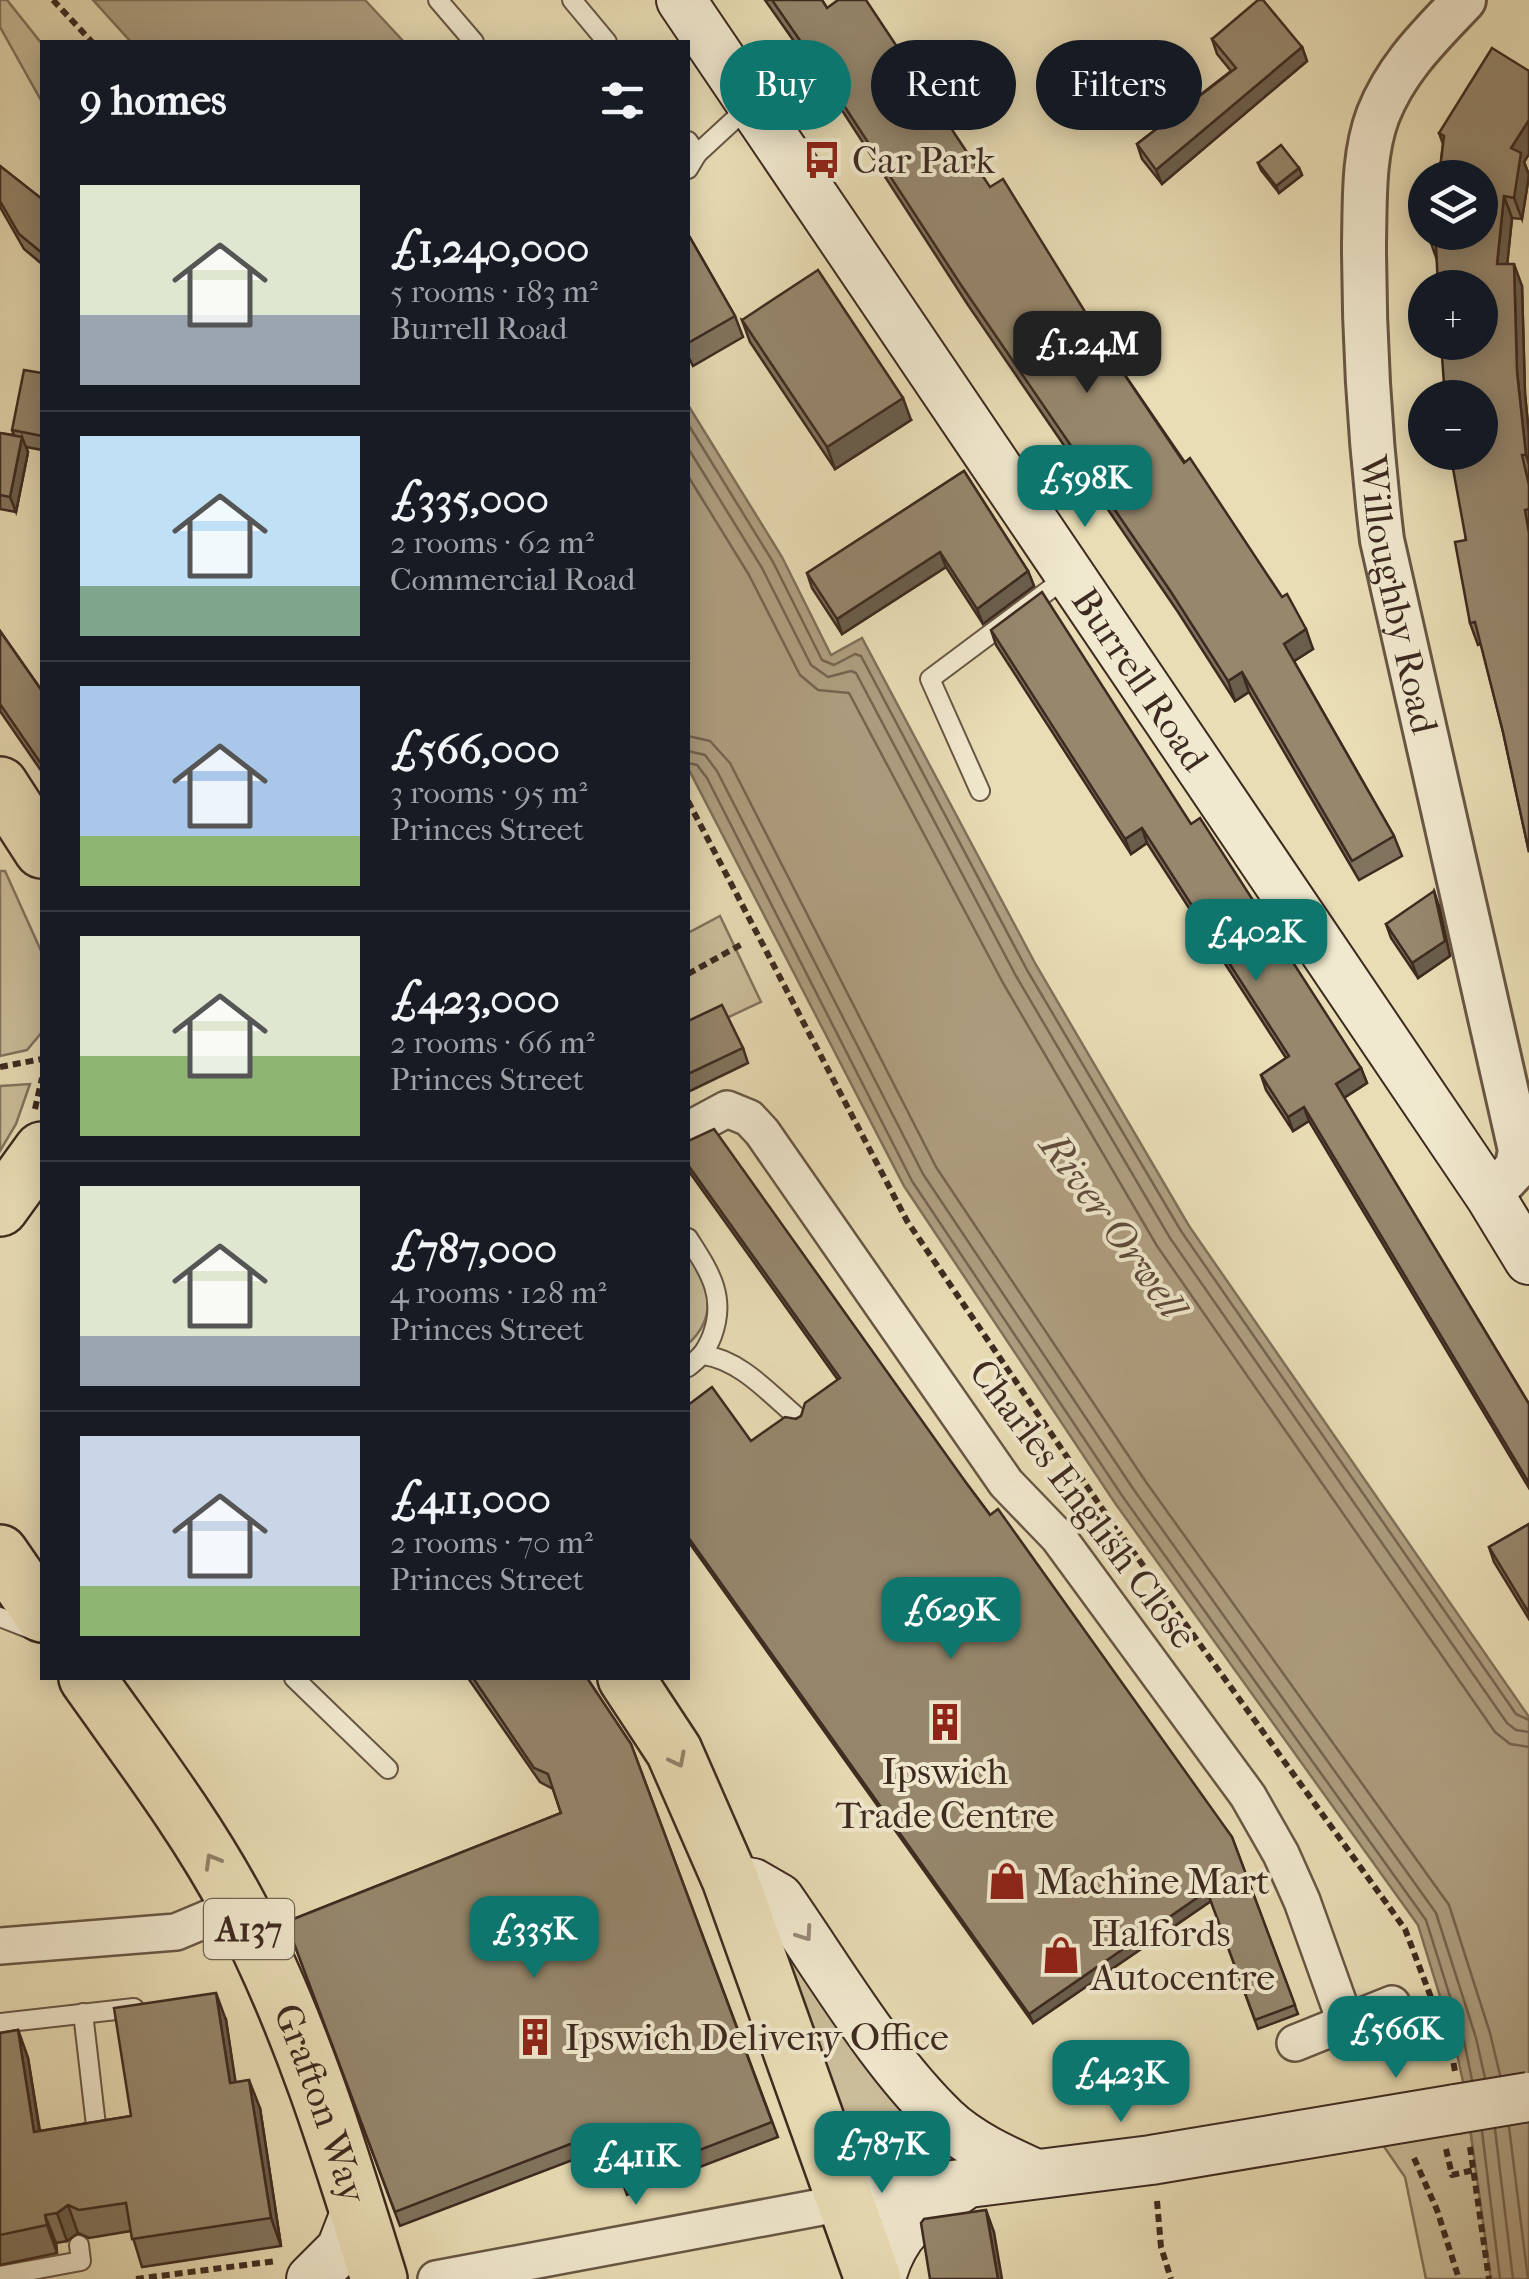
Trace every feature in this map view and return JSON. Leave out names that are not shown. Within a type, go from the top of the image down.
[{"type":"main road","name":"Burrell Road","points":[[681,0],[720,59]]},
{"type":"main road","name":"Burrell Road","points":[[768,130],[1490,1196],[1529,1260]]},
{"type":"main road","points":[[0,785],[40,847]]},
{"type":"main road","points":[[0,1208],[40,1153]]},
{"type":"main road","points":[[0,1237],[40,1208]]},
{"type":"main road","points":[[0,1553],[40,1611]]},
{"type":"main road","points":[[627,1680],[674,1751],[852,2176],[873,2279]]},
{"type":"main road","name":"Grafton Way","points":[[105,1696],[198,1837],[270,1971],[333,2131],[380,2279]]},
{"type":"main road","points":[[730,1879],[754,1883],[779,1898],[899,2070],[945,2121],[1004,2160],[1036,2174]]},
{"type":"main road","points":[[852,2176],[971,2183],[1434,2118],[1529,2096]]},
{"type":"main road","points":[[882,2279],[886,2257],[910,2223],[929,2206],[971,2183]]},
{"type":"main road","points":[[296,2270],[341,2250],[357,2208]]},
{"type":"street","name":"Willoughby Road","points":[[1464,0],[1406,61],[1378,117],[1366,173],[1364,321],[1370,441],[1382,540],[1520,1150],[1517,1166],[1490,1196]]},
{"type":"street","name":"Charles English Close","points":[[690,1129],[727,1108],[749,1118],[762,1132],[1000,1475],[1058,1536],[1248,1796],[1302,1901],[1346,2021]]},
{"type":"street","points":[[0,1946],[176,1932],[238,1906]]},
{"type":"street","points":[[1296,2043],[1392,2004]]},
{"type":"street","points":[[436,2279],[852,2176]]},
{"type":"lane","points":[[439,0],[472,40]]},
{"type":"lane","points":[[572,0],[605,40]]},
{"type":"lane","points":[[691,155],[720,130]]},
{"type":"lane","points":[[980,791],[930,679],[1068,576]]},
{"type":"lane","points":[[690,1241],[709,1272],[719,1299],[716,1324],[704,1355],[690,1366]]},
{"type":"lane","points":[[704,1355],[748,1374],[796,1416]]},
{"type":"lane","points":[[0,1617],[40,1633]]},
{"type":"lane","points":[[296,1680],[388,1769]]},
{"type":"lane","points":[[0,2023],[152,2006]]},
{"type":"lane","points":[[83,2014],[90,2138]]},
{"type":"lane","points":[[0,2276],[81,2260],[79,2245]]},
{"type":"path","points":[[53,0],[90,40]]},
{"type":"path","points":[[690,805],[907,1220],[1102,1507],[1406,1929],[1450,2050],[1434,2118],[1408,2146],[1437,2210],[1459,2279]]},
{"type":"path","points":[[690,973],[744,944]]},
{"type":"path","points":[[0,1067],[40,1059]]},
{"type":"path","points":[[1434,2118],[1452,2175],[1474,2170]]},
{"type":"path","points":[[1434,2118],[1474,2170],[1489,2279]]},
{"type":"path","points":[[852,2176],[914,2138]]},
{"type":"path","points":[[1152,2160],[1161,2248],[1171,2279]]},
{"type":"path","points":[[136,2279],[296,2270]]},
{"type":"shaded area","points":[[0,0],[7,0],[40,41],[40,98],[0,27]]},
{"type":"shaded area","points":[[0,871],[5,871],[40,949],[40,1034],[27,1050],[0,1056]]},
{"type":"shaded area","points":[[720,916],[761,1002],[690,1035],[690,932]]},
{"type":"shaded area","points":[[30,1084],[16,1124],[0,1151],[0,1086]]},
{"type":"shaded area","points":[[690,1258],[708,1300],[698,1333],[690,1342]]},
{"type":"shaded area","points":[[770,1925],[920,2114],[911,2127],[844,2139]]},
{"type":"shaded area","points":[[1465,2091],[1491,2279],[1426,2279],[1405,2177],[1369,2125]]},
{"type":"water","points":[[93,0],[365,0],[402,40],[129,40]]},
{"type":"water","name":"River Orwell","points":[[690,408],[782,557],[831,655],[862,638],[1036,965],[1189,1226],[1529,1717],[1529,2279],[1491,2279],[1465,2091],[1418,1925],[1115,1503],[904,1186],[690,772]]},
{"type":"building","points":[[772,0],[822,0],[827,8],[838,0],[866,0],[893,40],[871,40],[871,130],[952,130],[990,187],[1003,179],[1116,362],[1184,463],[1190,458],[1282,597],[1287,594],[1306,629],[1284,644],[1394,836],[1352,861],[1242,672],[1228,681],[851,116],[851,40],[800,40]]},
{"type":"building","points":[[1258,0],[1263,0],[1302,47],[1156,170],[1137,144],[1155,130],[1202,130],[1202,94],[1236,68],[1212,39]]},
{"type":"building","points":[[1492,48],[1529,71],[1529,120],[1511,148],[1521,153],[1514,198],[1504,196],[1497,264],[1514,264],[1517,372],[1526,455],[1522,455],[1529,485],[1529,509],[1525,510],[1529,533],[1529,852],[1475,622],[1470,623],[1455,542],[1466,540],[1453,470],[1498,470],[1498,380],[1444,380],[1442,360],[1498,360],[1498,270],[1437,270],[1436,250],[1498,250],[1498,160],[1441,160],[1444,136],[1439,133]]},
{"type":"building","points":[[1281,145],[1299,168],[1276,186],[1258,163]]},
{"type":"building","points":[[0,166],[40,197],[40,251],[19,234],[0,201]]},
{"type":"building","points":[[690,237],[735,316],[690,342]]},
{"type":"building","points":[[818,270],[903,398],[827,447],[742,320]]},
{"type":"building","points":[[24,370],[40,373],[40,436],[12,430]]},
{"type":"building","points":[[0,433],[22,437],[10,497],[0,495]]},
{"type":"building","points":[[964,471],[1028,571],[977,609],[940,552],[837,619],[807,573]]},
{"type":"building","points":[[1042,592],[1191,824],[1200,818],[1361,1068],[1336,1084],[1529,1404],[1529,1483],[1304,1107],[1288,1117],[1261,1075],[1289,1056],[1142,828],[1125,839],[991,630]]},
{"type":"building","points":[[0,631],[40,688],[40,762],[0,704]]},
{"type":"building","points":[[1434,891],[1445,941],[1412,963],[1386,924]]},
{"type":"building","points":[[722,1005],[743,1048],[690,1073],[690,1020]]},
{"type":"building","name":"Ipswich Trade Centre","points":[[714,1129],[967,1484],[990,1515],[998,1509],[1232,1837],[1295,2005],[1255,2020],[1207,1891],[1029,2014],[690,1540],[690,1404],[712,1387],[751,1441],[785,1417],[801,1416],[805,1403],[840,1378],[690,1168],[690,1140]]},
{"type":"building","points":[[1529,1524],[1529,1613],[1489,1547]]},
{"type":"building","name":"Ipswich Delivery Office","points":[[474,1680],[588,1680],[631,1744],[772,2122],[622,2180],[604,2131],[395,2212],[286,1922],[561,1813],[548,1774],[534,1768]]},
{"type":"building","points":[[216,1993],[230,2083],[249,2080],[271,2218],[132,2239],[126,2203],[79,2210],[68,2205],[45,2215],[47,2225],[0,2235],[0,2033],[18,2030],[34,2132],[131,2116],[114,2008]]},
{"type":"building","points":[[986,2210],[998,2279],[930,2279],[921,2223],[924,2219]]},
{"type":"place","name":"Car Park","points":[[822,160]]},
{"type":"place","name":"Ipswich Trade Centre","points":[[945,1722]]},
{"type":"place","name":"Machine Mart","points":[[1007,1881]]},
{"type":"place","name":"Halfords Autocentre","points":[[1061,1955]]},
{"type":"place","name":"Ipswich Delivery Office","points":[[535,2037]]}]
